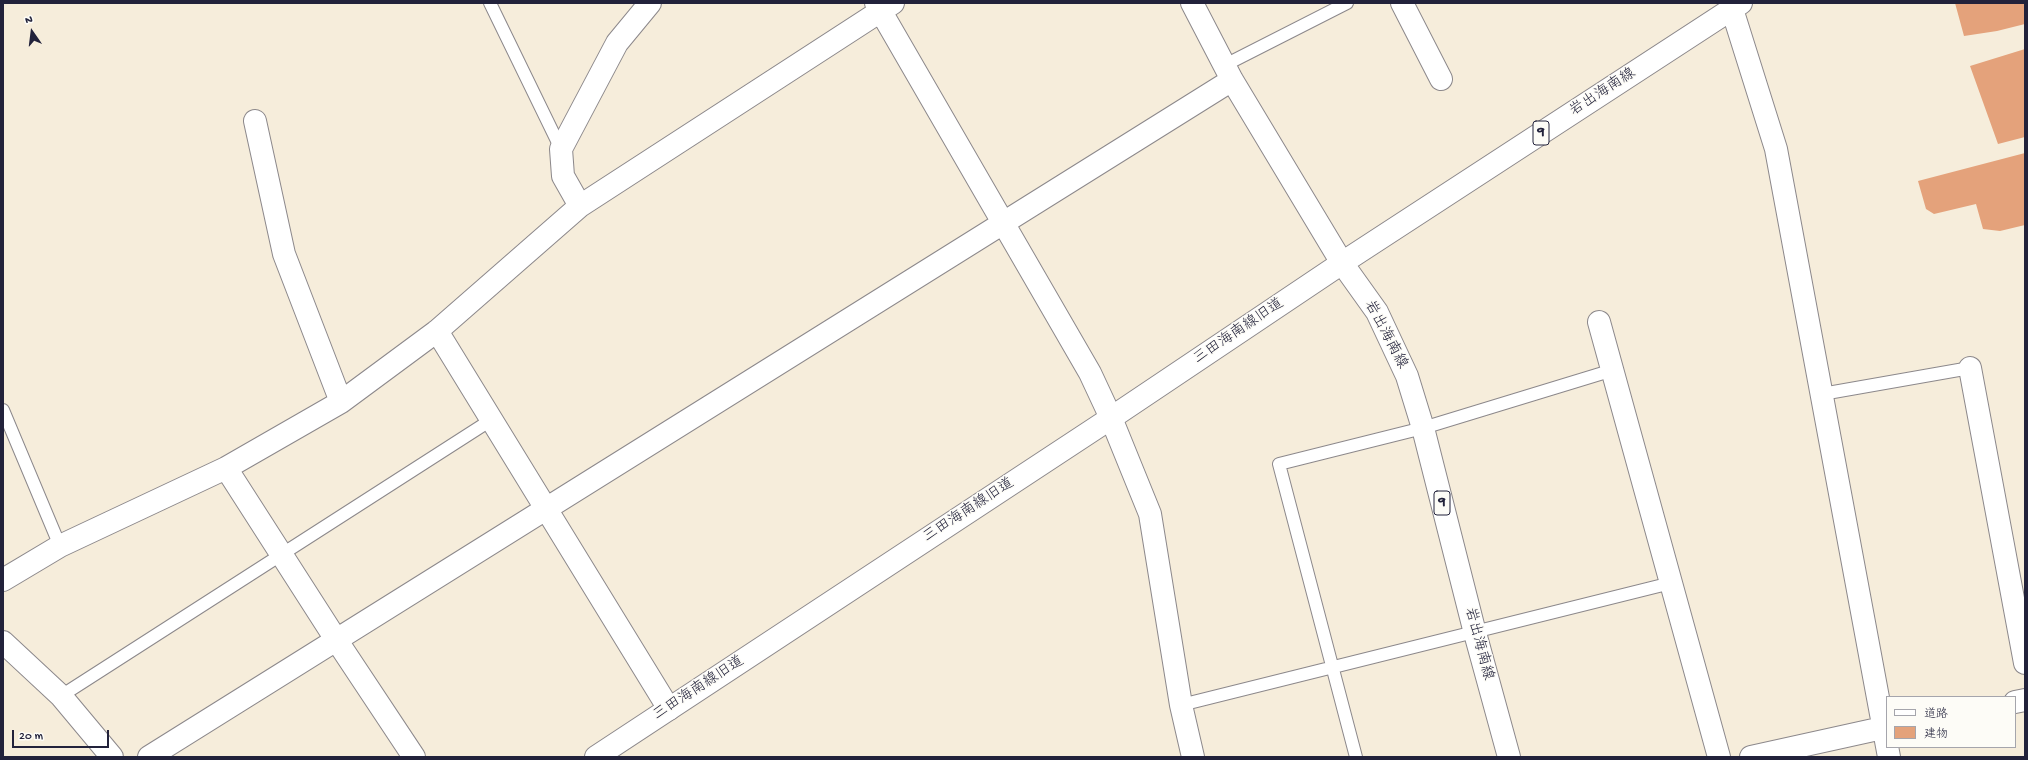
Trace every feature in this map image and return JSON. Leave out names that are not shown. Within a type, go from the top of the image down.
[{"type":"street","points":[[580,206],[563,176],[561,148],[617,43],[650,3]]},
{"type":"street","points":[[1192,3],[1229,72],[1342,263]]},
{"type":"street","points":[[1402,3],[1441,79]]},
{"type":"street","points":[[3,580],[60,546],[226,468],[341,402],[437,331],[580,206],[883,6],[1003,224],[1090,373],[1111,418],[1150,514],[1181,705],[1194,757]]},
{"type":"street","points":[[1737,6],[1776,149],[1885,728],[1751,757]]},
{"type":"street","name":"岩出海南線","points":[[1509,757],[1474,633],[1423,428],[1407,376],[1377,312],[1342,263],[1737,6]]},
{"type":"street","points":[[149,757],[1003,224],[1229,72]]},
{"type":"street","points":[[255,121],[284,254],[341,402]]},
{"type":"street","name":"三田海南線旧道","points":[[596,757],[1111,418],[1342,263]]},
{"type":"street","points":[[1599,322],[1718,757]]},
{"type":"street","points":[[437,331],[669,709]]},
{"type":"street","points":[[1970,368],[2025,663]]},
{"type":"street","points":[[226,468],[336,641],[414,757]]},
{"type":"street","points":[[3,642],[61,696],[112,757]]},
{"type":"lane","points":[[490,3],[561,148]]},
{"type":"lane","points":[[1229,72],[1347,3]]},
{"type":"lane","points":[[1822,394],[1970,368]]},
{"type":"lane","points":[[1356,757],[1279,464],[1423,428],[1613,370]]},
{"type":"lane","points":[[3,410],[60,546]]},
{"type":"lane","points":[[61,696],[491,420]]},
{"type":"lane","points":[[1181,705],[1671,583]]},
{"type":"building","points":[[1955,3],[2025,3],[2025,24],[1997,31],[1964,36]]},
{"type":"building","points":[[2025,49],[2025,137],[1998,144],[1970,66]]},
{"type":"building","points":[[2025,153],[2025,225],[2000,231],[1983,229],[1976,204],[1934,214],[1926,209],[1918,181]]}]
